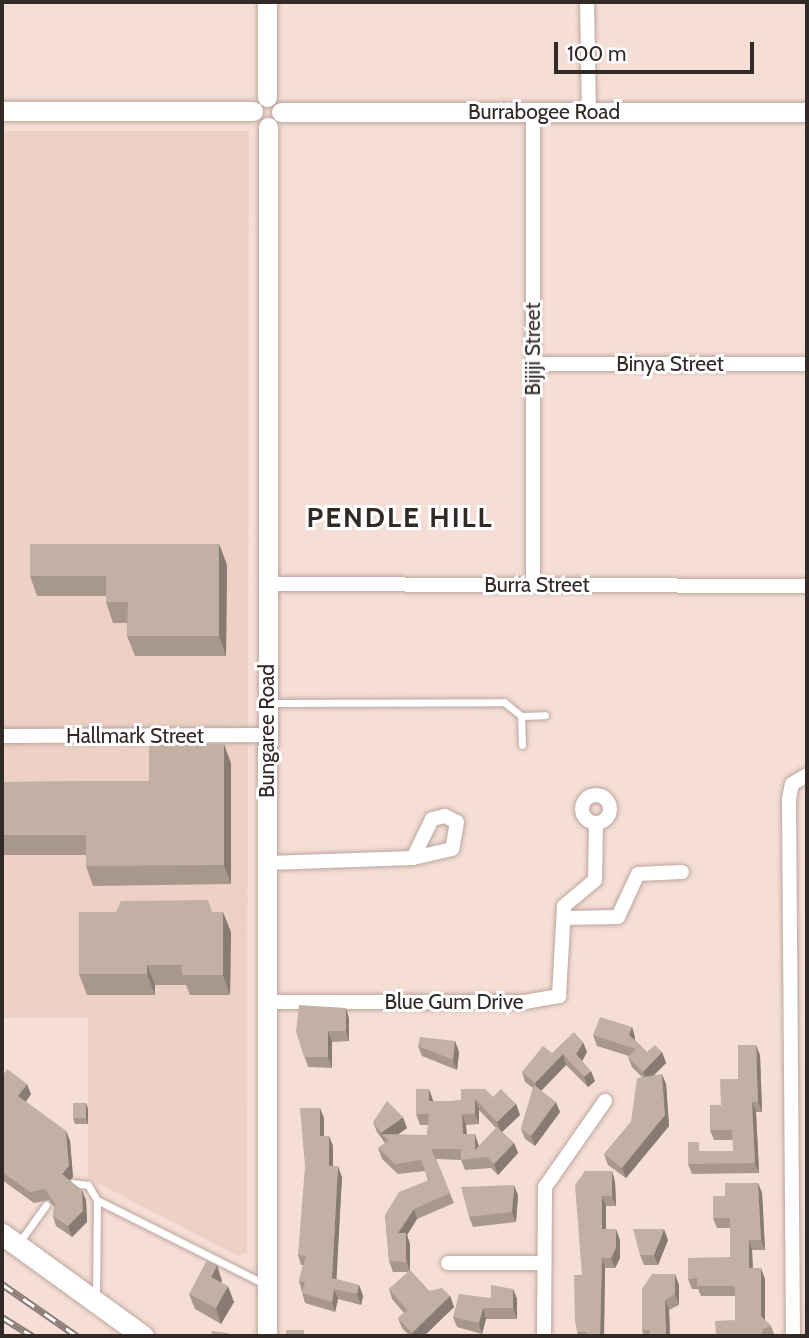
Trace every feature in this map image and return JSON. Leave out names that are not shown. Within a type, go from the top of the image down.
[{"type":"main road","points":[[9,1240],[143,1336]]},
{"type":"street","points":[[253,111],[257,123],[268,127],[281,112],[267,97],[267,2]]},
{"type":"street","points":[[587,2],[589,112]]},
{"type":"street","points":[[2,111],[253,111],[267,97]]},
{"type":"street","name":"Burrabogee Road","points":[[281,112],[807,112]]},
{"type":"street","name":"Bijiji Street","points":[[533,113],[533,585]]},
{"type":"street","name":"Bungaree Road","points":[[267,1336],[268,127]]},
{"type":"street","name":"Binya Street","points":[[533,364],[807,364]]},
{"type":"street","name":"Burra Street","points":[[267,584],[807,586]]},
{"type":"street","name":"Hallmark Street","points":[[2,736],[267,735]]},
{"type":"street","points":[[793,1336],[801,1096],[789,799],[801,778]]},
{"type":"street","points":[[596,822],[597,876],[590,890],[565,903],[564,918],[618,917],[638,874],[682,872]]},
{"type":"street","points":[[268,863],[413,858]]},
{"type":"street","name":"Blue Gum Drive","points":[[268,1002],[555,998],[564,988],[564,918]]},
{"type":"street","points":[[544,1336],[547,1181],[605,1101]]},
{"type":"street","points":[[448,1263],[544,1263]]},
{"type":"lane","points":[[267,703],[504,702],[521,716],[545,715]]},
{"type":"lane","points":[[521,716],[522,745]]},
{"type":"lane","points":[[72,1183],[88,1185],[97,1200],[96,1303]]},
{"type":"lane","points":[[97,1200],[267,1285]]},
{"type":"lane","points":[[9,1240],[46,1205]]},
{"type":"shaded area","points":[[2,131],[249,131],[247,1252],[238,1256],[88,1178],[88,1018],[2,1018]]},
{"type":"building","points":[[30,544],[219,544],[219,636],[127,636],[128,602],[106,602],[106,576],[30,576]]},
{"type":"building","points":[[149,743],[224,744],[224,865],[86,866],[86,835],[2,835],[2,782],[149,781]]},
{"type":"building","points":[[208,900],[212,912],[223,912],[223,975],[182,975],[182,965],[147,965],[147,974],[79,974],[79,912],[116,912],[121,901]]},
{"type":"building","points":[[299,1005],[346,1008],[346,1031],[328,1031],[328,1057],[304,1057],[296,1031]]},
{"type":"building","points":[[600,1017],[632,1027],[629,1035],[647,1052],[655,1045],[662,1052],[643,1072],[628,1057],[636,1049],[593,1035]]},
{"type":"building","points":[[574,1032],[583,1042],[576,1054],[591,1071],[584,1077],[563,1054],[535,1083],[522,1072],[543,1046],[552,1053]]},
{"type":"building","points":[[420,1037],[455,1041],[453,1060],[418,1046]]},
{"type":"building","points":[[738,1045],[756,1045],[758,1102],[752,1102],[755,1163],[688,1164],[688,1142],[699,1142],[699,1151],[733,1151],[732,1130],[710,1130],[710,1105],[721,1105],[720,1079],[738,1079]]},
{"type":"building","points":[[7,1069],[27,1084],[18,1096],[66,1131],[69,1166],[62,1174],[82,1190],[83,1211],[68,1226],[53,1216],[55,1204],[45,1189],[30,1192],[2,1172],[2,1077]]},
{"type":"building","points":[[662,1074],[665,1115],[622,1168],[604,1154],[631,1122],[637,1078]]},
{"type":"building","points":[[534,1085],[556,1102],[531,1136],[521,1129]]},
{"type":"building","points":[[416,1089],[429,1089],[429,1101],[452,1101],[461,1100],[461,1089],[485,1089],[493,1097],[501,1089],[516,1104],[497,1122],[475,1099],[475,1114],[462,1114],[463,1134],[475,1134],[475,1150],[497,1127],[514,1143],[494,1164],[487,1157],[461,1160],[461,1149],[431,1149],[450,1193],[414,1209],[398,1233],[406,1233],[406,1262],[389,1261],[385,1215],[399,1192],[429,1180],[421,1160],[395,1164],[378,1148],[388,1141],[382,1134],[427,1135],[429,1114],[416,1114]]},
{"type":"building","points":[[387,1101],[403,1117],[381,1133],[373,1122]]},
{"type":"building","points":[[73,1103],[86,1103],[86,1118],[73,1118]]},
{"type":"building","points":[[300,1108],[320,1108],[320,1136],[329,1136],[329,1166],[338,1166],[332,1278],[359,1285],[357,1294],[334,1289],[332,1302],[302,1293],[305,1282],[299,1281],[306,1256],[298,1255],[305,1166]]},
{"type":"building","points":[[585,1171],[612,1171],[612,1196],[602,1196],[602,1229],[616,1229],[616,1248],[611,1258],[602,1258],[600,1336],[586,1336],[586,1332],[577,1332],[575,1321],[574,1275],[582,1275],[575,1185]]},
{"type":"building","points":[[725,1183],[758,1183],[761,1240],[749,1240],[749,1268],[761,1268],[761,1316],[771,1326],[763,1329],[762,1336],[716,1336],[715,1321],[735,1320],[735,1286],[697,1286],[697,1278],[688,1279],[688,1258],[730,1257],[730,1218],[713,1218],[713,1196],[725,1196]]},
{"type":"building","points":[[514,1185],[512,1212],[469,1217],[461,1187]]},
{"type":"building","points":[[633,1229],[664,1229],[654,1255],[640,1255]]},
{"type":"building","points":[[207,1260],[217,1265],[211,1277],[228,1286],[216,1308],[189,1294]]},
{"type":"building","points":[[410,1270],[429,1291],[442,1288],[450,1296],[412,1333],[398,1318],[407,1310],[389,1289]]},
{"type":"building","points":[[652,1274],[675,1274],[675,1294],[665,1300],[666,1336],[650,1336],[650,1330],[642,1330],[642,1289]]},
{"type":"building","points":[[491,1285],[513,1289],[513,1308],[483,1308],[479,1323],[453,1317],[459,1294],[491,1298]]},
{"type":"building","points":[[286,1330],[304,1330],[304,1336],[286,1336]]},
{"type":"building","points":[[212,1331],[228,1333],[227,1336],[211,1336]]},
{"type":"building","points":[[389,1335],[411,1336],[389,1336]]},
{"type":"railway","points":[[2,1284],[77,1336]]},
{"type":"railway","points":[[2,1317],[32,1336]]},
{"type":"district","name":"PENDLE HILL","points":[[400,517]]}]
